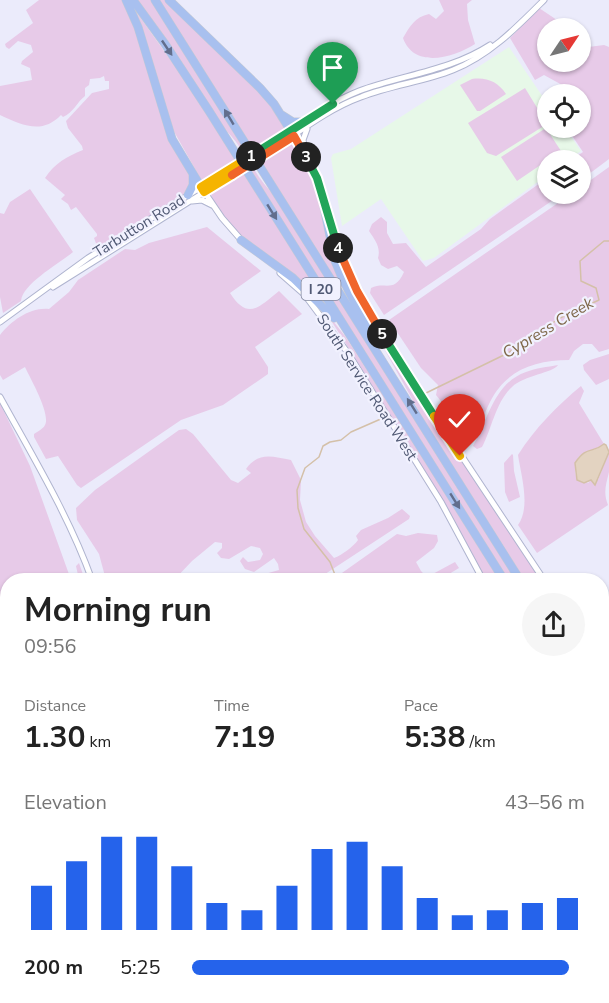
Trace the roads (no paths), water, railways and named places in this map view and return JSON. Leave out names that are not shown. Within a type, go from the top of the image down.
[{"type":"highway","points":[[126,0],[138,27],[166,124],[203,189]]},
{"type":"highway","name":"I 20","points":[[133,0],[209,111],[500,573]]},
{"type":"highway","name":"I 20","points":[[155,0],[516,573]]},
{"type":"highway","points":[[170,0],[261,88],[292,133]]},
{"type":"highway","points":[[279,113],[289,120],[307,124]]},
{"type":"highway","points":[[189,198],[193,185],[192,173]]},
{"type":"highway","points":[[322,197],[330,241],[343,280],[394,379]]},
{"type":"highway","points":[[241,240],[293,278],[317,299],[342,327],[376,376]]},
{"type":"main road","name":"Tarbutton Road","points":[[0,322],[55,281],[307,124],[351,94],[457,63],[503,37],[544,0]]},
{"type":"main road","points":[[305,156],[303,140],[307,124]]},
{"type":"main road","points":[[292,133],[317,178],[346,268],[380,331],[408,377],[539,573]]},
{"type":"main road","name":"South Service Road West","points":[[203,189],[213,206],[241,240],[297,286],[327,322],[441,502],[479,573]]},
{"type":"main road","points":[[189,198],[202,200],[213,206]]},
{"type":"main road","points":[[0,397],[73,533],[89,573]]},
{"type":"waterway","name":"Cypress Creek","points":[[424,394],[508,353],[560,318],[599,300],[596,288],[581,281],[580,261],[604,241],[609,241]]},
{"type":"waterway","name":"Cypress Creek","points":[[334,573],[330,562],[304,529],[298,508],[297,490],[305,468],[319,457],[323,446],[341,440],[351,432],[383,418]]}]
